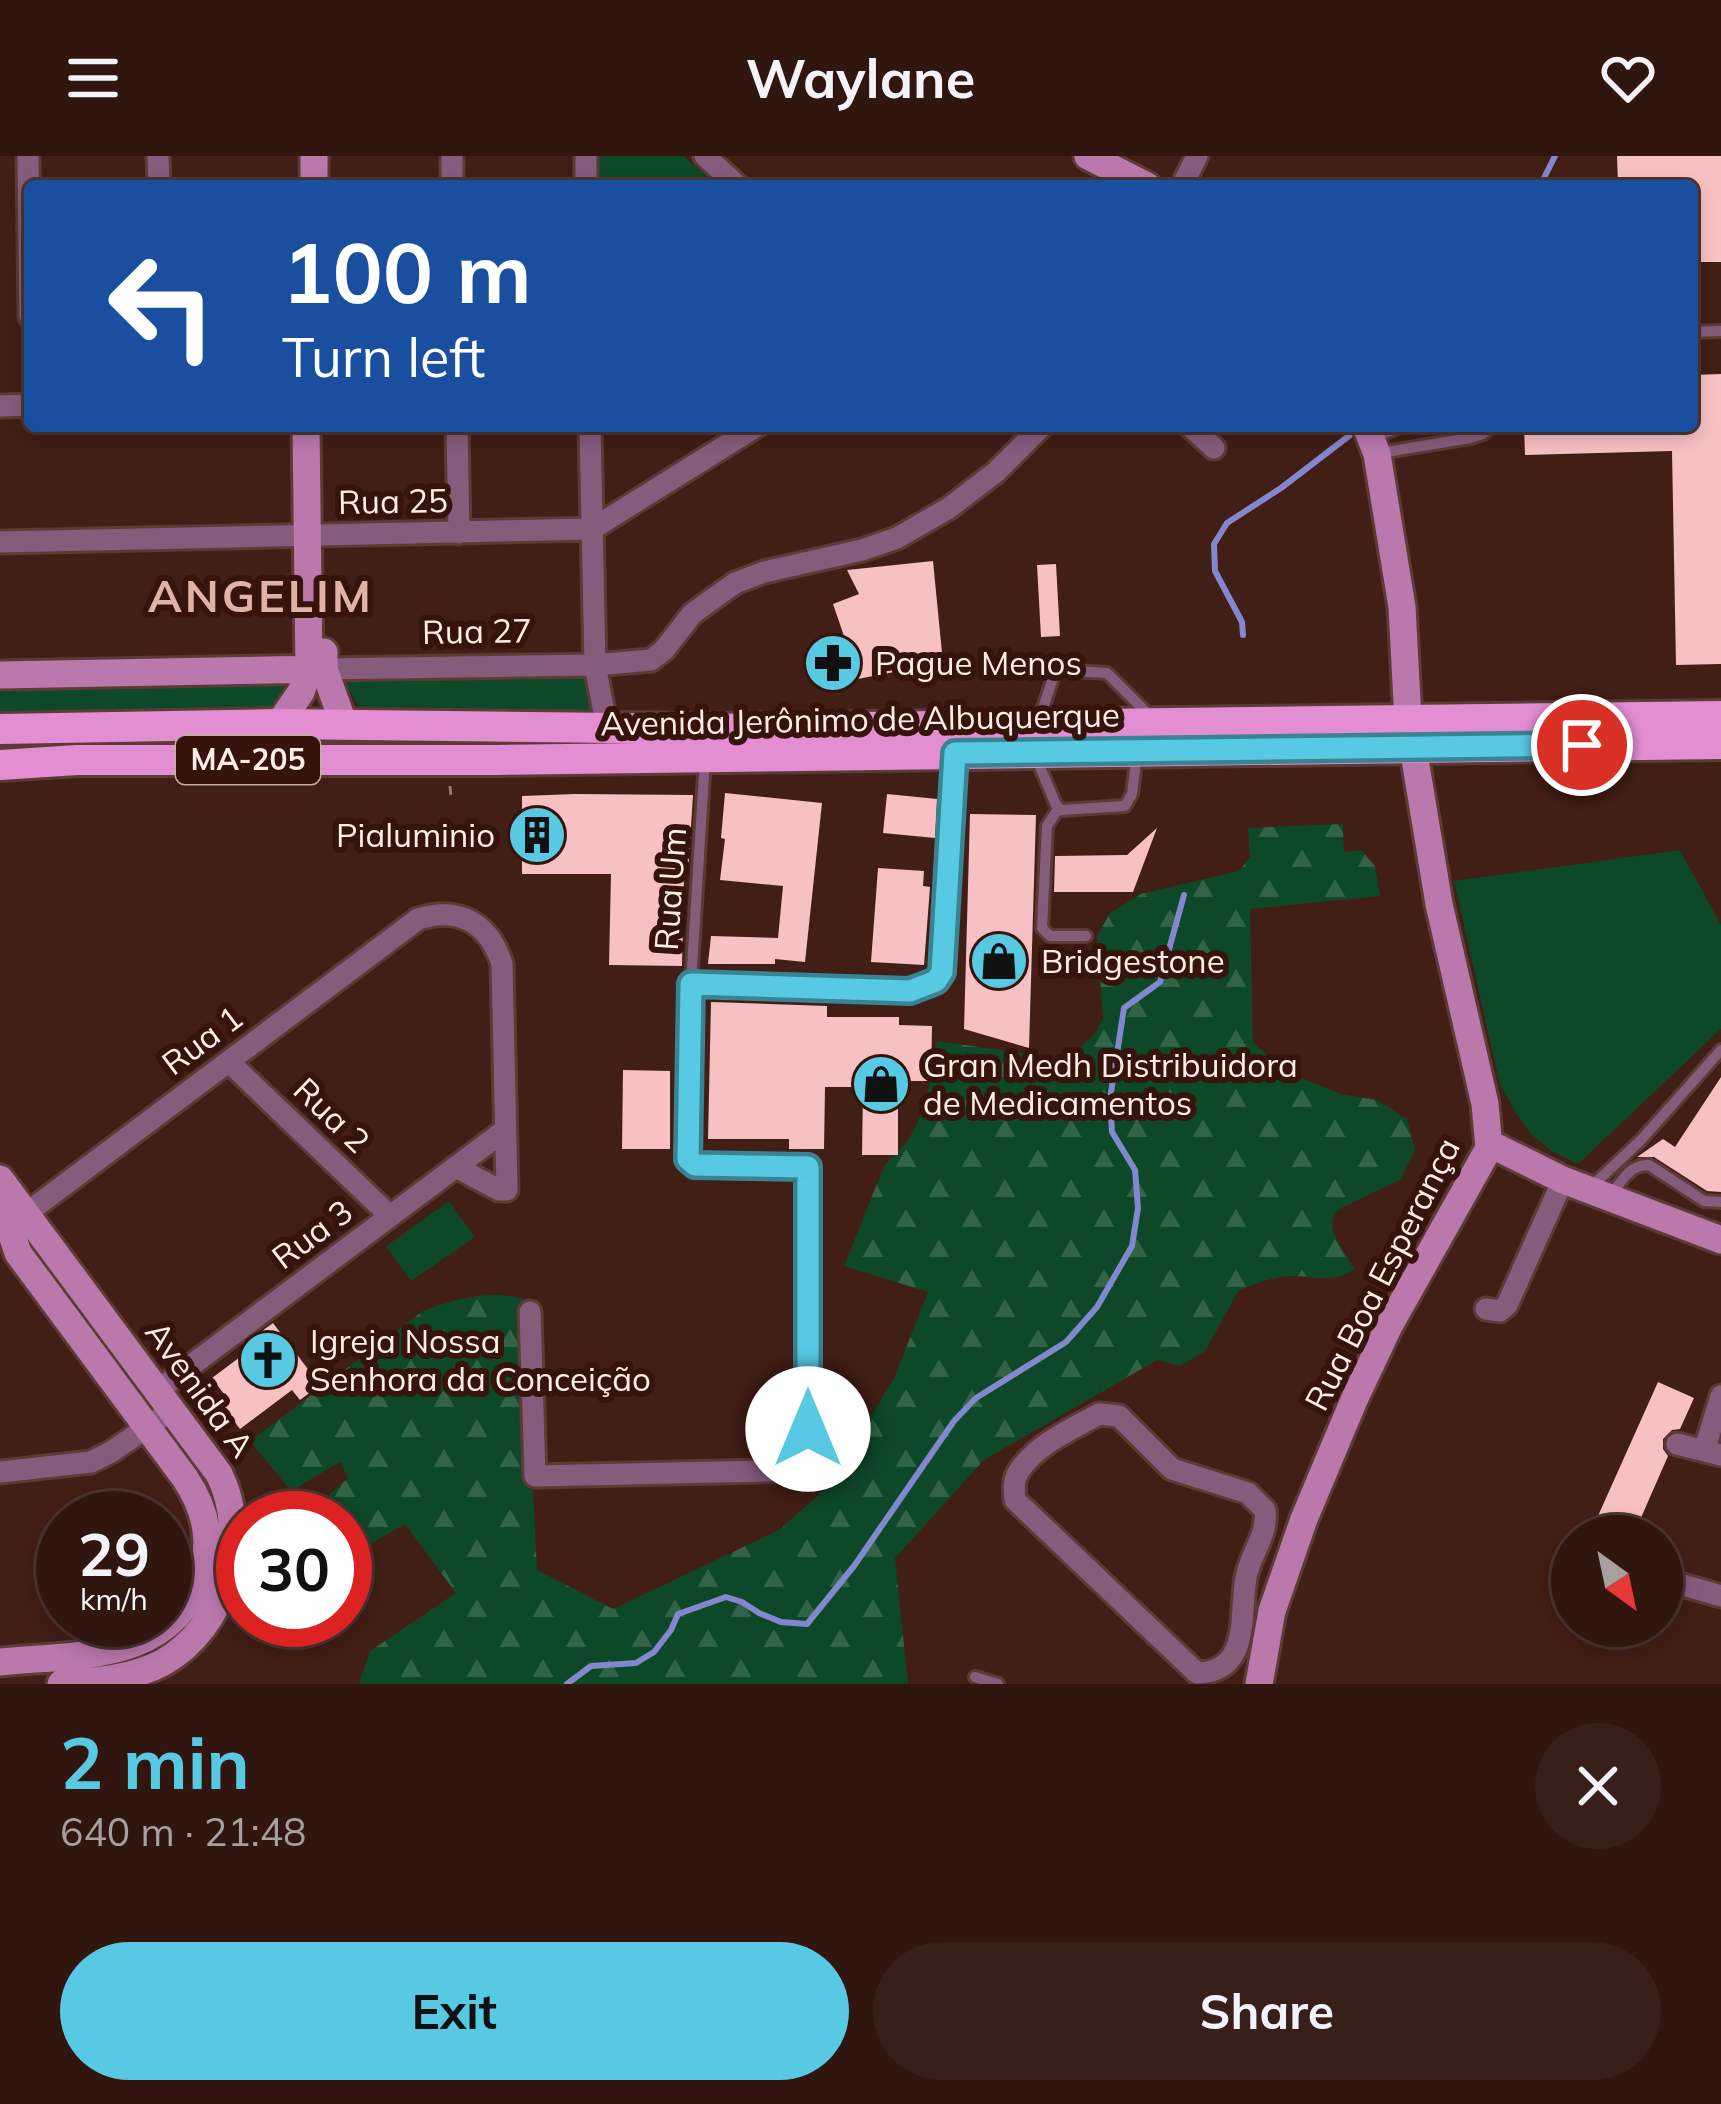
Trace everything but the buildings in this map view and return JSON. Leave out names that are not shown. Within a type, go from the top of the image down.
[{"type":"main road","name":"Avenida Jerônimo de Albuquerque","points":[[0,729],[279,724],[607,728],[1035,738],[1137,751],[1721,716]]},
{"type":"main road","name":"Avenida Jerônimo de Albuquerque","points":[[0,765],[77,760],[955,753],[1156,723],[1721,744]]},
{"type":"main road","points":[[77,760],[131,749],[323,743],[340,735],[344,725]]},
{"type":"street","points":[[705,156],[731,180]]},
{"type":"street","points":[[1088,156],[1135,180]]},
{"type":"street","points":[[305,432],[314,536]]},
{"type":"street","points":[[318,432],[316,670],[344,725]]},
{"type":"street","points":[[457,432],[459,533]]},
{"type":"street","points":[[590,432],[595,665],[607,728]]},
{"type":"street","points":[[592,529],[747,432]]},
{"type":"street","name":"Rua 27","points":[[0,675],[642,663],[658,657],[692,614],[735,583],[897,538],[949,508],[1036,432]]},
{"type":"street","points":[[1197,432],[1214,448]]},
{"type":"street","name":"Rua Boa Esperança","points":[[1259,1684],[1257,1601],[1304,1519],[1389,1326],[1490,1144],[1439,904],[1411,733],[1402,607],[1371,438]]},
{"type":"street","name":"Rua 25","points":[[0,542],[592,529]]},
{"type":"street","points":[[279,724],[316,670]]},
{"type":"street","points":[[691,984],[910,991],[936,981],[942,972],[955,753]]},
{"type":"street","name":"Rua 1","points":[[12,1224],[418,919],[444,914],[466,919],[485,934],[502,964],[505,1130]]},
{"type":"street","name":"Rua 2","points":[[229,1062],[390,1216]]},
{"type":"street","points":[[456,1166],[507,1190],[505,1130]]},
{"type":"street","name":"Rua 3","points":[[0,1472],[91,1462],[148,1427],[165,1401],[390,1216],[505,1130]]},
{"type":"street","points":[[1490,1144],[1586,1189],[1721,1240]]},
{"type":"street","points":[[530,1312],[536,1476],[808,1470],[808,1167],[695,1165]]},
{"type":"street","name":"Avenida A","points":[[0,1662],[142,1642],[168,1626],[190,1601],[206,1561],[206,1524],[196,1495],[18,1253],[3,1183]]},
{"type":"street","points":[[1486,1309],[1500,1311],[1507,1305],[1586,1189]]},
{"type":"street","name":"Avenida A","points":[[12,1224],[165,1401],[219,1474],[231,1504],[230,1570],[210,1616],[178,1653],[130,1675],[74,1683]]},
{"type":"street","points":[[1677,1444],[1713,1453],[1721,1396]]},
{"type":"street","points":[[1099,1414],[1119,1416],[1172,1469],[1248,1493],[1265,1510],[1267,1526],[1247,1574],[1257,1601],[1239,1644],[1225,1663],[1211,1673],[1197,1673],[1015,1500],[1017,1472],[1049,1442],[1099,1414]]},
{"type":"street","points":[[1683,1585],[1721,1596]]},
{"type":"lane","points":[[1371,438],[1470,438],[1485,432]]},
{"type":"lane","points":[[1086,936],[1050,936],[1042,928],[1047,826],[1058,808],[1035,738],[1054,675],[1060,670],[1109,674],[1156,723]]},
{"type":"lane","points":[[1058,808],[1125,806],[1132,794],[1137,751]]},
{"type":"lane","name":"Rua Um","points":[[695,1165],[686,1154],[705,757]]},
{"type":"lane","points":[[1586,1189],[1641,1140],[1721,1051]]},
{"type":"lane","points":[[1586,1189],[1642,1165],[1704,1201],[1721,1202]]},
{"type":"lane","points":[[975,1677],[998,1684]]},
{"type":"green space","points":[[594,156],[683,156],[712,180],[594,180]]},
{"type":"green space","points":[[341,676],[585,676],[594,712],[362,712]]},
{"type":"green space","points":[[294,677],[274,710],[0,713],[0,686]]},
{"type":"green space","points":[[1343,824],[1344,852],[1361,850],[1375,866],[1380,896],[1250,909],[1253,1043],[1288,1073],[1341,1094],[1377,1100],[1407,1119],[1415,1150],[1400,1180],[1339,1209],[1334,1217],[1333,1232],[1354,1269],[1330,1278],[1281,1277],[1239,1290],[1205,1351],[1180,1366],[1157,1360],[984,1460],[895,1558],[908,1684],[359,1684],[370,1651],[456,1593],[405,1524],[372,1543],[372,1491],[333,1491],[348,1478],[340,1462],[291,1491],[250,1441],[423,1311],[473,1297],[511,1296],[523,1299],[537,1570],[613,1609],[779,1530],[830,1485],[894,1378],[928,1292],[844,1266],[885,1164],[917,1124],[937,1041],[1058,1058],[1078,1049],[1103,1019],[1097,936],[1110,913],[1141,894],[1239,871],[1250,857],[1248,828]]},
{"type":"green space","points":[[1680,850],[1721,925],[1721,1029],[1578,1164],[1533,1136],[1500,1085],[1454,881]]},
{"type":"green space","points":[[449,1201],[475,1237],[411,1281],[386,1246]]},
{"type":"waterway","points":[[1543,180],[1555,156]]},
{"type":"waterway","points":[[1243,635],[1242,622],[1215,571],[1214,544],[1227,523],[1354,432]]},
{"type":"waterway","points":[[567,1684],[591,1666],[636,1663],[654,1652],[678,1614],[726,1597],[781,1622],[807,1624],[854,1566],[954,1421],[976,1398],[1066,1342],[1097,1307],[1132,1246],[1138,1208],[1135,1170],[1112,1132],[1110,1099],[1124,1008],[1160,982],[1184,895]]},
{"type":"place","name":"Pague Menos","points":[[833,663]]},
{"type":"place","name":"Pialuminio","points":[[537,835]]},
{"type":"place","name":"Bridgestone","points":[[999,961]]},
{"type":"place","name":"Gran Medh Distribuidora de Medicamentos","points":[[881,1084]]},
{"type":"place","name":"Igreja Nossa Senhora da Conceição","points":[[268,1360]]},
{"type":"district","name":"ANGELIM","points":[[261,596]]},
{"type":"route","points":[[808,1429],[808,1167],[695,1165],[688,1159],[691,984],[910,991],[936,981],[942,972],[955,753],[1582,745]]}]
